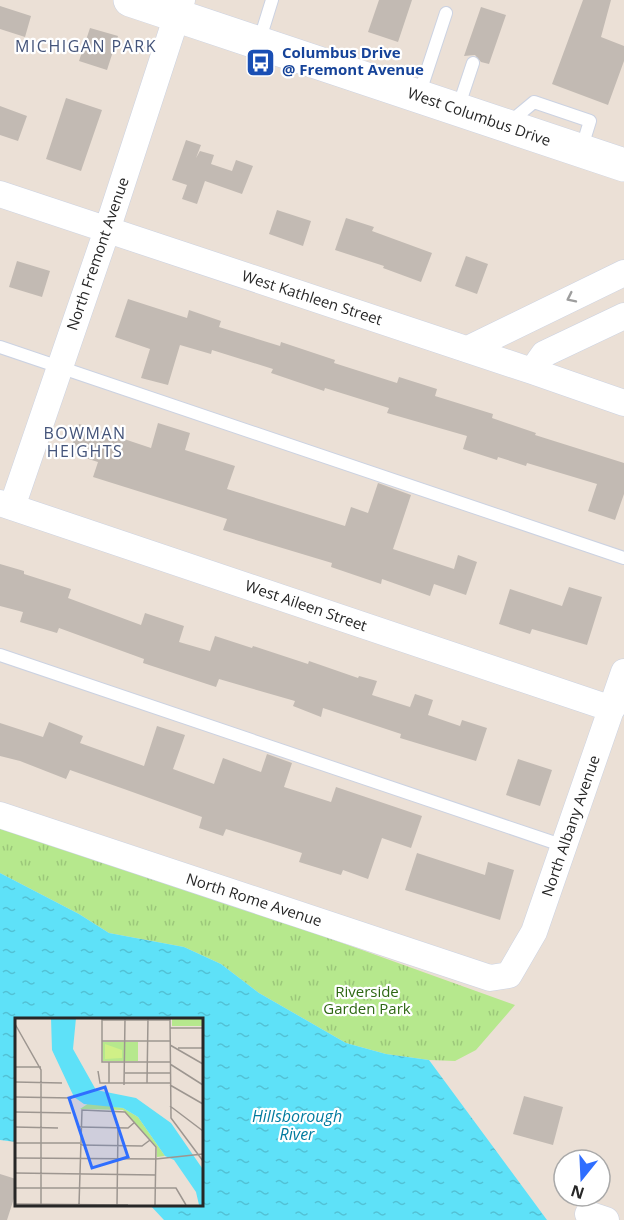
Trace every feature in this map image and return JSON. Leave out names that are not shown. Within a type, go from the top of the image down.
[{"type":"main road","name":"West Columbus Drive","points":[[130,0],[179,8],[258,42],[624,165]]},
{"type":"street","name":"North Fremont Avenue","points":[[6,505],[60,369],[179,8]]},
{"type":"street","name":"West Kathleen Street","points":[[0,194],[532,370],[624,403]]},
{"type":"street","points":[[468,349],[624,273]]},
{"type":"street","points":[[532,370],[544,354],[624,316]]},
{"type":"street","name":"West Aileen Street","points":[[6,505],[612,709]]},
{"type":"street","name":"North Albany Avenue","points":[[509,975],[534,932],[624,672]]},
{"type":"street","name":"North Rome Avenue","points":[[0,815],[490,978],[509,975]]},
{"type":"lane","points":[[258,42],[272,0]]},
{"type":"lane","points":[[418,96],[446,13]]},
{"type":"lane","points":[[458,109],[473,63]]},
{"type":"lane","points":[[0,347],[624,558]]},
{"type":"lane","points":[[0,655],[564,846]]},
{"type":"green space","name":"Riverside Garden Park","points":[[0,827],[259,913],[515,1005],[476,1050],[455,1061],[386,1054],[346,1043],[259,993],[221,964],[184,947],[109,933],[79,914],[0,873]]},
{"type":"water","name":"Hillsborough River","points":[[0,873],[79,914],[109,933],[184,947],[221,964],[259,993],[346,1043],[386,1054],[429,1060],[547,1220],[164,1220],[150,1205],[202,1205],[202,1018],[15,1018],[15,1142],[0,1140]]},
{"type":"building","points":[[379,0],[412,0],[398,42],[368,32]]},
{"type":"building","points":[[583,0],[611,0],[601,37],[624,46],[624,61],[608,105],[552,84]]},
{"type":"building","points":[[0,6],[31,16],[25,37],[0,29]]},
{"type":"building","points":[[481,7],[506,15],[489,64],[481,62],[475,55],[464,56]]},
{"type":"building","points":[[90,28],[118,36],[107,70],[79,61]]},
{"type":"building","points":[[66,98],[102,110],[81,171],[46,159]]},
{"type":"building","points":[[0,106],[27,116],[18,141],[0,135]]},
{"type":"building","points":[[186,140],[201,145],[196,158],[200,151],[214,155],[211,164],[232,171],[236,160],[253,166],[242,194],[205,181],[197,204],[182,199],[187,185],[172,180]]},
{"type":"building","points":[[277,210],[311,221],[303,246],[269,234]]},
{"type":"building","points":[[346,218],[374,227],[372,231],[432,253],[421,282],[383,268],[384,266],[335,250]]},
{"type":"building","points":[[466,256],[488,264],[477,294],[455,286]]},
{"type":"building","points":[[17,261],[50,271],[42,297],[9,287]]},
{"type":"building","points":[[128,299],[187,318],[189,310],[221,321],[219,327],[280,346],[281,342],[335,360],[334,363],[397,383],[399,377],[437,389],[435,396],[493,414],[492,418],[536,433],[535,435],[624,463],[624,494],[615,520],[588,511],[597,484],[527,463],[526,466],[498,457],[497,460],[463,449],[467,436],[387,413],[389,408],[325,388],[324,391],[271,373],[273,369],[212,350],[211,354],[180,345],[168,385],[141,378],[150,349],[115,337]]},
{"type":"building","points":[[158,423],[190,433],[185,450],[235,466],[227,489],[345,526],[351,507],[368,513],[378,483],[411,495],[393,549],[454,569],[458,555],[477,562],[466,595],[434,584],[430,596],[382,579],[381,584],[331,567],[332,563],[223,530],[227,519],[93,477],[98,462],[69,453],[79,424],[151,448]]},
{"type":"building","points":[[0,564],[71,589],[68,598],[141,625],[145,613],[184,626],[179,642],[210,651],[215,636],[308,664],[309,661],[358,678],[359,676],[377,681],[372,695],[410,707],[415,694],[433,700],[428,715],[460,726],[462,720],[487,728],[476,761],[400,738],[401,734],[323,708],[321,717],[293,706],[295,701],[219,679],[216,687],[143,663],[144,659],[59,628],[57,633],[20,622],[23,612],[0,606]]},
{"type":"building","points":[[569,587],[602,597],[587,645],[532,629],[530,634],[499,624],[510,589],[562,606]]},
{"type":"building","points":[[49,722],[83,736],[80,743],[144,766],[157,726],[185,735],[173,769],[214,784],[223,758],[261,772],[267,754],[292,763],[284,787],[331,802],[336,787],[422,816],[411,848],[382,838],[368,879],[343,870],[341,875],[299,862],[302,853],[226,829],[223,836],[199,828],[202,817],[70,770],[66,779],[20,761],[0,756],[0,723],[43,737]]},
{"type":"building","points":[[518,759],[552,770],[540,806],[506,795]]},
{"type":"building","points":[[417,853],[485,875],[488,862],[514,870],[500,920],[405,890]]},
{"type":"building","points":[[524,1096],[563,1107],[553,1145],[513,1134]]},
{"type":"building","points":[[0,1174],[15,1179],[15,1195],[7,1220],[0,1220]]},
{"type":"place","name":"Columbus Drive @ Fremont Avenue","points":[[261,62]]},
{"type":"district","name":"MICHIGAN PARK","points":[[86,46]]},
{"type":"district","name":"BOWMAN HEIGHTS","points":[[85,442]]}]
